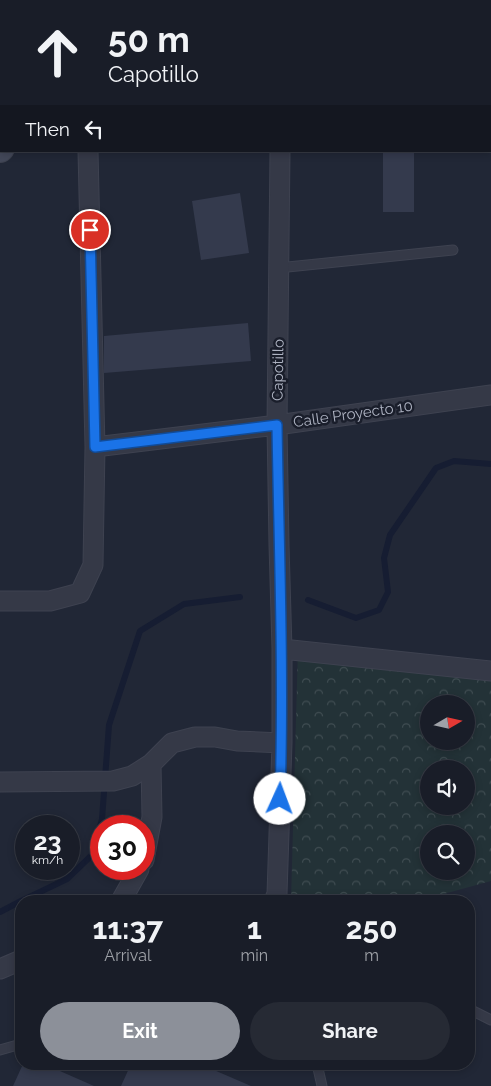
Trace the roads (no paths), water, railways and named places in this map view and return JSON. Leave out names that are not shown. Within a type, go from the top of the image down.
[{"type":"street","points":[[0,601],[50,601],[80,593],[93,565],[95,447],[88,152]]},
{"type":"street","name":"Capotillo","points":[[277,895],[282,743],[277,425],[280,152]]},
{"type":"street","name":"Calle Proyecto 10","points":[[95,447],[277,425],[491,394]]},
{"type":"street","points":[[282,649],[491,671]]},
{"type":"street","points":[[0,782],[113,781],[132,776],[151,764],[172,743],[195,737],[282,743]]},
{"type":"street","points":[[151,764],[152,815]]},
{"type":"street","points":[[124,895],[133,880]]},
{"type":"street","points":[[0,969],[15,963]]},
{"type":"lane","points":[[278,268],[453,250]]},
{"type":"lane","points":[[475,1012],[491,1020]]},
{"type":"lane","points":[[0,1050],[15,1046]]},
{"type":"lane","points":[[318,1070],[322,1086]]},
{"type":"waterway","points":[[308,600],[356,618],[379,610],[388,592],[384,558],[390,535],[436,468],[454,461],[491,464]]},
{"type":"waterway","points":[[34,895],[67,879],[92,855],[102,819],[109,725],[140,631],[184,604],[240,597]]},
{"type":"waterway","points":[[0,912],[15,904]]}]
